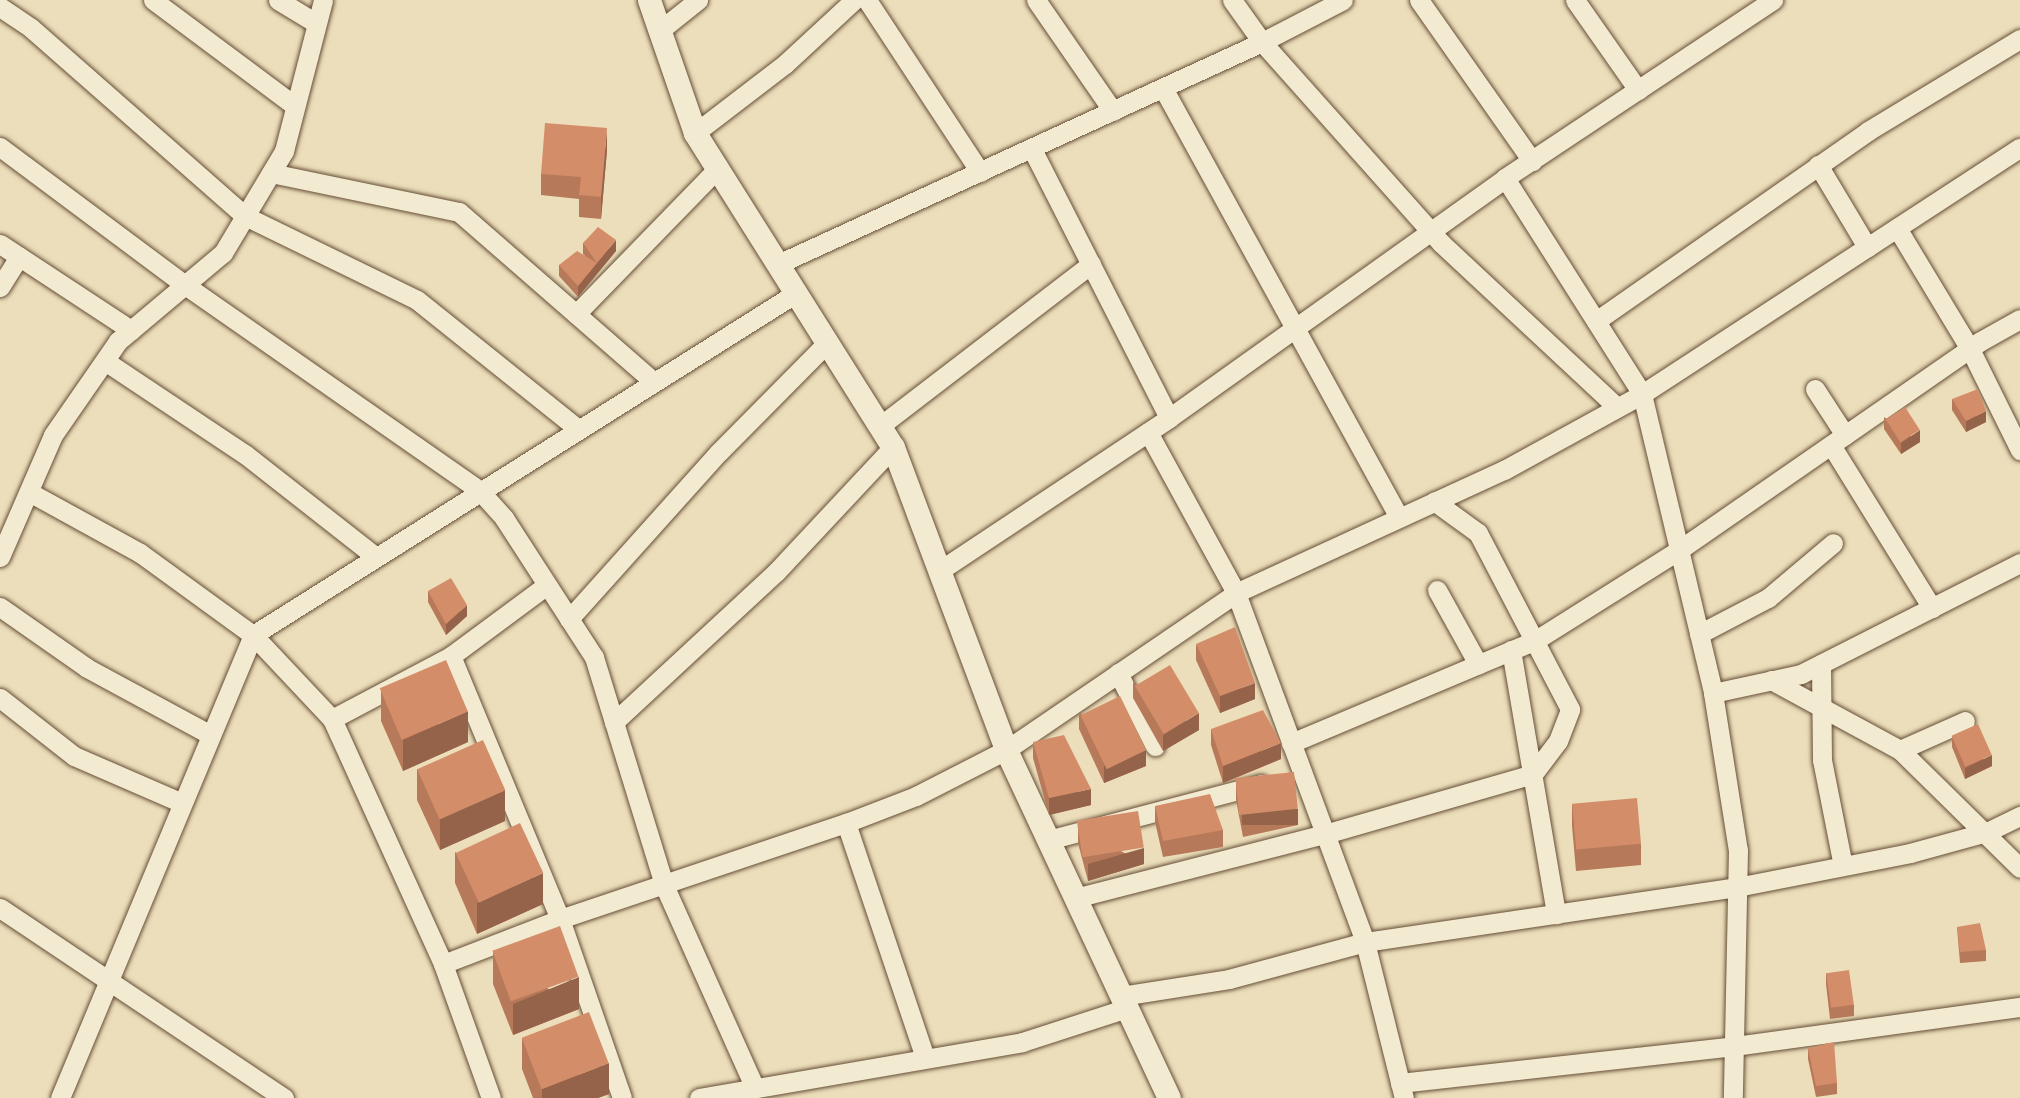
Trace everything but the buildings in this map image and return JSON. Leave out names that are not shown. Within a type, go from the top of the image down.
[{"type":"street","points":[[153,0],[295,106]]},
{"type":"street","points":[[278,0],[316,23]]},
{"type":"street","points":[[0,556],[53,435],[105,361],[131,330],[223,253],[284,151],[323,0]]},
{"type":"street","points":[[649,0],[695,133],[893,447],[1006,750],[1169,1098]]},
{"type":"street","points":[[660,31],[698,0]]},
{"type":"street","points":[[695,133],[785,64],[854,0]]},
{"type":"street","points":[[867,0],[980,172]]},
{"type":"street","points":[[1036,0],[1113,111]]},
{"type":"street","points":[[1232,0],[1262,42],[1432,230],[1617,407]]},
{"type":"street","points":[[778,264],[1262,42],[1343,0]]},
{"type":"street","points":[[1419,0],[1532,161]]},
{"type":"street","points":[[1575,0],[1638,90]]},
{"type":"street","points":[[939,571],[1169,418],[1505,178],[1638,90],[1750,7],[1773,0]]},
{"type":"street","points":[[0,7],[41,37],[245,216],[417,300],[577,428]]},
{"type":"street","points":[[1596,321],[1818,165],[2020,39]]},
{"type":"street","points":[[1163,88],[1398,516]]},
{"type":"street","points":[[0,147],[186,285],[479,490],[504,517],[594,657],[664,885],[754,1086]]},
{"type":"street","points":[[443,964],[560,919],[846,823],[916,796],[1006,750],[1236,593],[1398,516],[1504,470],[1642,394],[2020,148]]},
{"type":"street","points":[[1032,149],[1169,418]]},
{"type":"street","points":[[1818,165],[1867,247]]},
{"type":"street","points":[[576,314],[718,168]]},
{"type":"street","points":[[271,173],[459,212],[653,381]]},
{"type":"street","points":[[1505,178],[1642,394],[1713,693],[1738,850],[1732,1098]]},
{"type":"street","points":[[1897,228],[1970,349],[2020,450]]},
{"type":"street","points":[[0,244],[131,330]]},
{"type":"street","points":[[0,288],[19,256]]},
{"type":"street","points":[[880,426],[1091,264]]},
{"type":"street","points":[[60,1098],[253,635],[577,428],[796,293]]},
{"type":"street","points":[[1292,743],[1536,640],[1679,550],[1970,349],[2020,319]]},
{"type":"street","points":[[569,619],[719,452],[827,342]]},
{"type":"street","points":[[105,361],[246,456],[375,556]]},
{"type":"street","points":[[1815,389],[1838,440],[1932,608]]},
{"type":"street","points":[[1148,432],[1236,593],[1365,942],[1402,1090],[2020,1007]]},
{"type":"street","points":[[614,722],[776,572],[893,447]]},
{"type":"street","points":[[29,492],[139,553],[253,635],[332,719],[443,964],[491,1098]]},
{"type":"street","points":[[1075,898],[1325,834],[1533,774],[1558,741],[1570,709],[1478,533],[1434,500]]},
{"type":"street","points":[[1699,634],[1768,598],[1833,543]]},
{"type":"street","points":[[1713,693],[1771,680],[1821,664],[2020,563]]},
{"type":"street","points":[[332,719],[451,656],[547,585]]},
{"type":"street","points":[[1437,590],[1478,664]]},
{"type":"street","points":[[0,607],[87,668],[211,735]]},
{"type":"street","points":[[1511,650],[1556,914]]},
{"type":"street","points":[[451,656],[560,919],[622,1098]]},
{"type":"street","points":[[1821,664],[1822,760],[1843,866]]},
{"type":"street","points":[[1118,673],[1155,746]]},
{"type":"street","points":[[1771,680],[1900,750],[1987,832],[2020,868]]},
{"type":"street","points":[[0,698],[74,756],[182,803]]},
{"type":"street","points":[[1900,750],[1965,721]]},
{"type":"street","points":[[1048,840],[1303,773]]},
{"type":"street","points":[[699,1098],[754,1086],[1022,1042],[1124,1002],[1229,979],[1365,942],[1737,887],[1843,866],[1987,832],[2020,816]]},
{"type":"street","points":[[846,823],[925,1058]]},
{"type":"street","points":[[0,908],[284,1098]]}]
